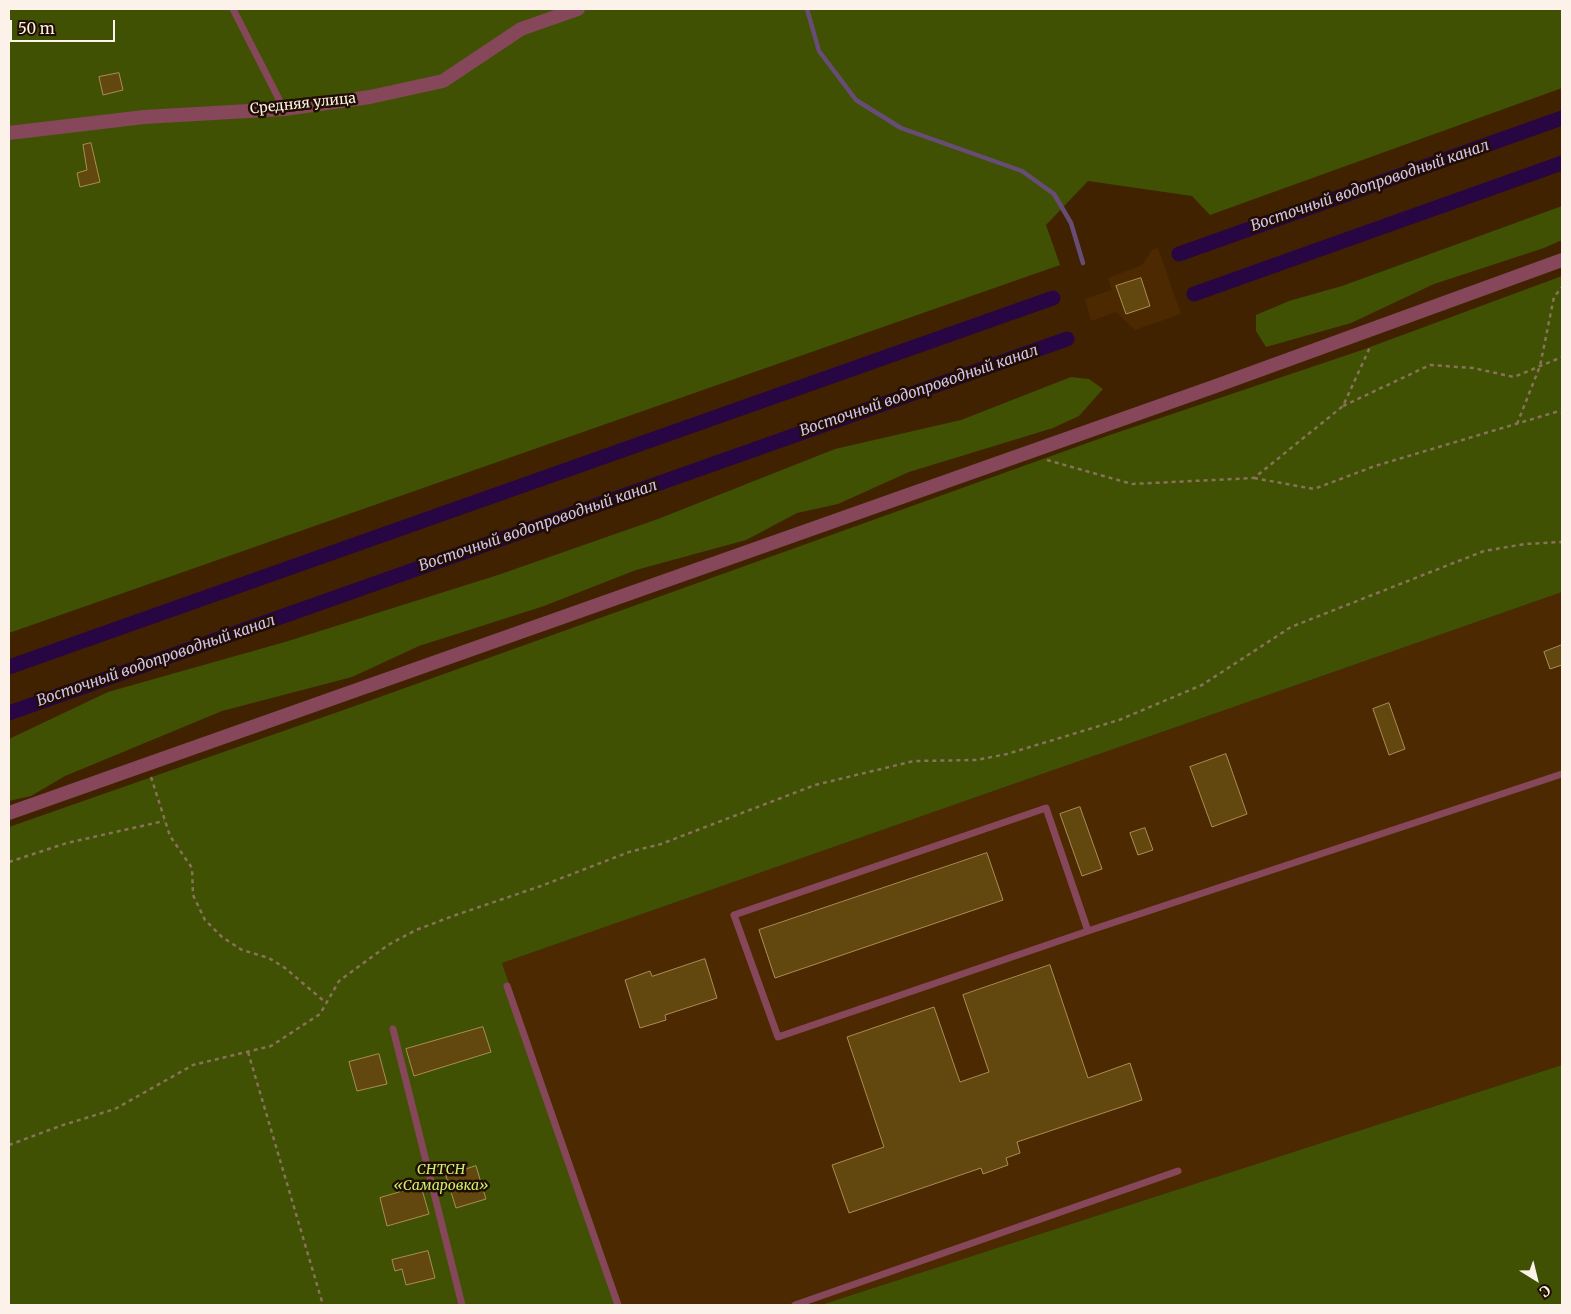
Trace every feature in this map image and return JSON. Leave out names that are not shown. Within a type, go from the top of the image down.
[{"type":"street","name":"Средняя улица","points":[[9,133],[144,116],[284,109],[370,97],[443,81],[521,29],[578,9]]},
{"type":"street","points":[[9,813],[147,766],[1213,387],[1562,260]]},
{"type":"lane","points":[[233,9],[284,109]]},
{"type":"lane","points":[[1088,931],[1046,808],[734,915],[778,1037],[1088,931],[1562,774]]},
{"type":"lane","points":[[507,986],[618,1305]]},
{"type":"lane","points":[[393,1030],[462,1305]]},
{"type":"lane","points":[[795,1305],[1178,1171]]},
{"type":"path","points":[[1517,424],[1540,366],[1554,297],[1562,287]]},
{"type":"path","points":[[1343,406],[1380,325]]},
{"type":"path","points":[[1254,478],[1343,406],[1430,365],[1473,368],[1514,377],[1562,357]]},
{"type":"path","points":[[1024,453],[1132,484],[1254,478],[1314,489],[1375,466],[1556,412],[1562,413]]},
{"type":"path","points":[[9,1145],[60,1126],[115,1109],[193,1065],[271,1046],[320,1014],[325,1002],[339,981],[388,946],[416,930],[541,886],[629,852],[661,844],[815,784],[914,761],[976,760],[1008,754],[1119,720],[1202,685],[1291,627],[1484,551],[1525,544],[1562,542]]},
{"type":"path","points":[[147,766],[170,836],[192,868],[193,895],[205,920],[222,937],[242,950],[269,958],[285,968],[325,1002]]},
{"type":"path","points":[[9,862],[67,842],[165,821]]},
{"type":"path","points":[[248,1052],[323,1305]]},
{"type":"shaded area","points":[[1158,248],[1181,314],[1135,330],[1116,312],[1091,321],[1085,299],[1112,290],[1108,278],[1142,265],[1152,250]]},
{"type":"shaded area","points":[[1562,592],[1562,1065],[821,1305],[617,1305],[502,963]]},
{"type":"green space","points":[[9,9],[1562,9],[1562,88],[1210,215],[1192,196],[1088,181],[1046,225],[1060,265],[9,633]]},
{"type":"green space","points":[[1562,206],[1562,240],[1544,248],[1434,284],[1351,323],[1266,347],[1256,331],[1256,315],[1289,301],[1342,286]]},
{"type":"green space","name":"СНТСН «Самаровка»","points":[[1562,276],[1562,592],[502,963],[617,1305],[9,1305],[9,827],[352,707],[1107,436],[1362,350]]},
{"type":"green space","points":[[1071,377],[1089,379],[1103,389],[1079,416],[1053,428],[909,472],[838,504],[797,513],[746,540],[636,570],[544,606],[419,646],[352,677],[222,711],[65,776],[31,796],[9,801],[9,739],[108,692],[285,642],[498,575],[658,519],[835,449],[961,420]]},
{"type":"green space","points":[[1562,1065],[1562,1305],[821,1305]]},
{"type":"building","points":[[119,73],[123,90],[103,95],[99,77]]},
{"type":"building","points":[[91,143],[100,182],[80,187],[77,173],[87,170],[83,145]]},
{"type":"building","points":[[1141,278],[1150,306],[1126,314],[1116,286]]},
{"type":"building","points":[[1562,645],[1562,665],[1550,669],[1544,652]]},
{"type":"building","points":[[1389,703],[1405,749],[1389,755],[1373,709]]},
{"type":"building","points":[[1226,754],[1247,814],[1212,827],[1190,767]]},
{"type":"building","points":[[1080,807],[1102,869],[1082,876],[1060,814]]},
{"type":"building","points":[[1145,828],[1153,850],[1138,855],[1130,833]]},
{"type":"building","points":[[987,853],[1003,900],[775,978],[759,930]]},
{"type":"building","points":[[705,959],[717,998],[665,1015],[666,1020],[640,1028],[625,980],[650,971],[652,976]]},
{"type":"building","points":[[1050,965],[1088,1078],[1130,1063],[1142,1100],[1017,1142],[1020,1153],[1006,1158],[1008,1165],[983,1174],[981,1168],[849,1213],[832,1165],[884,1147],[847,1037],[934,1007],[960,1082],[989,1072],[963,995]]},
{"type":"building","points":[[483,1027],[491,1052],[414,1076],[406,1049]]},
{"type":"building","points":[[379,1054],[387,1084],[357,1091],[349,1062]]},
{"type":"building","points":[[476,1166],[486,1199],[456,1208],[446,1176]]},
{"type":"building","points":[[421,1186],[429,1214],[387,1226],[380,1198]]},
{"type":"building","points":[[428,1251],[435,1278],[406,1285],[402,1269],[395,1271],[392,1260]]},
{"type":"waterway","points":[[807,9],[819,51],[856,100],[901,128],[1022,171],[1054,194],[1071,223],[1083,263]]},
{"type":"waterway","name":"Восточный водопроводный канал","points":[[1179,254],[1562,118]]},
{"type":"waterway","name":"Восточный водопроводный канал","points":[[1194,294],[1562,163]]},
{"type":"waterway","name":"Восточный водопроводный канал","points":[[9,667],[1053,298]]},
{"type":"waterway","name":"Восточный водопроводный канал","points":[[9,713],[1067,339]]}]
